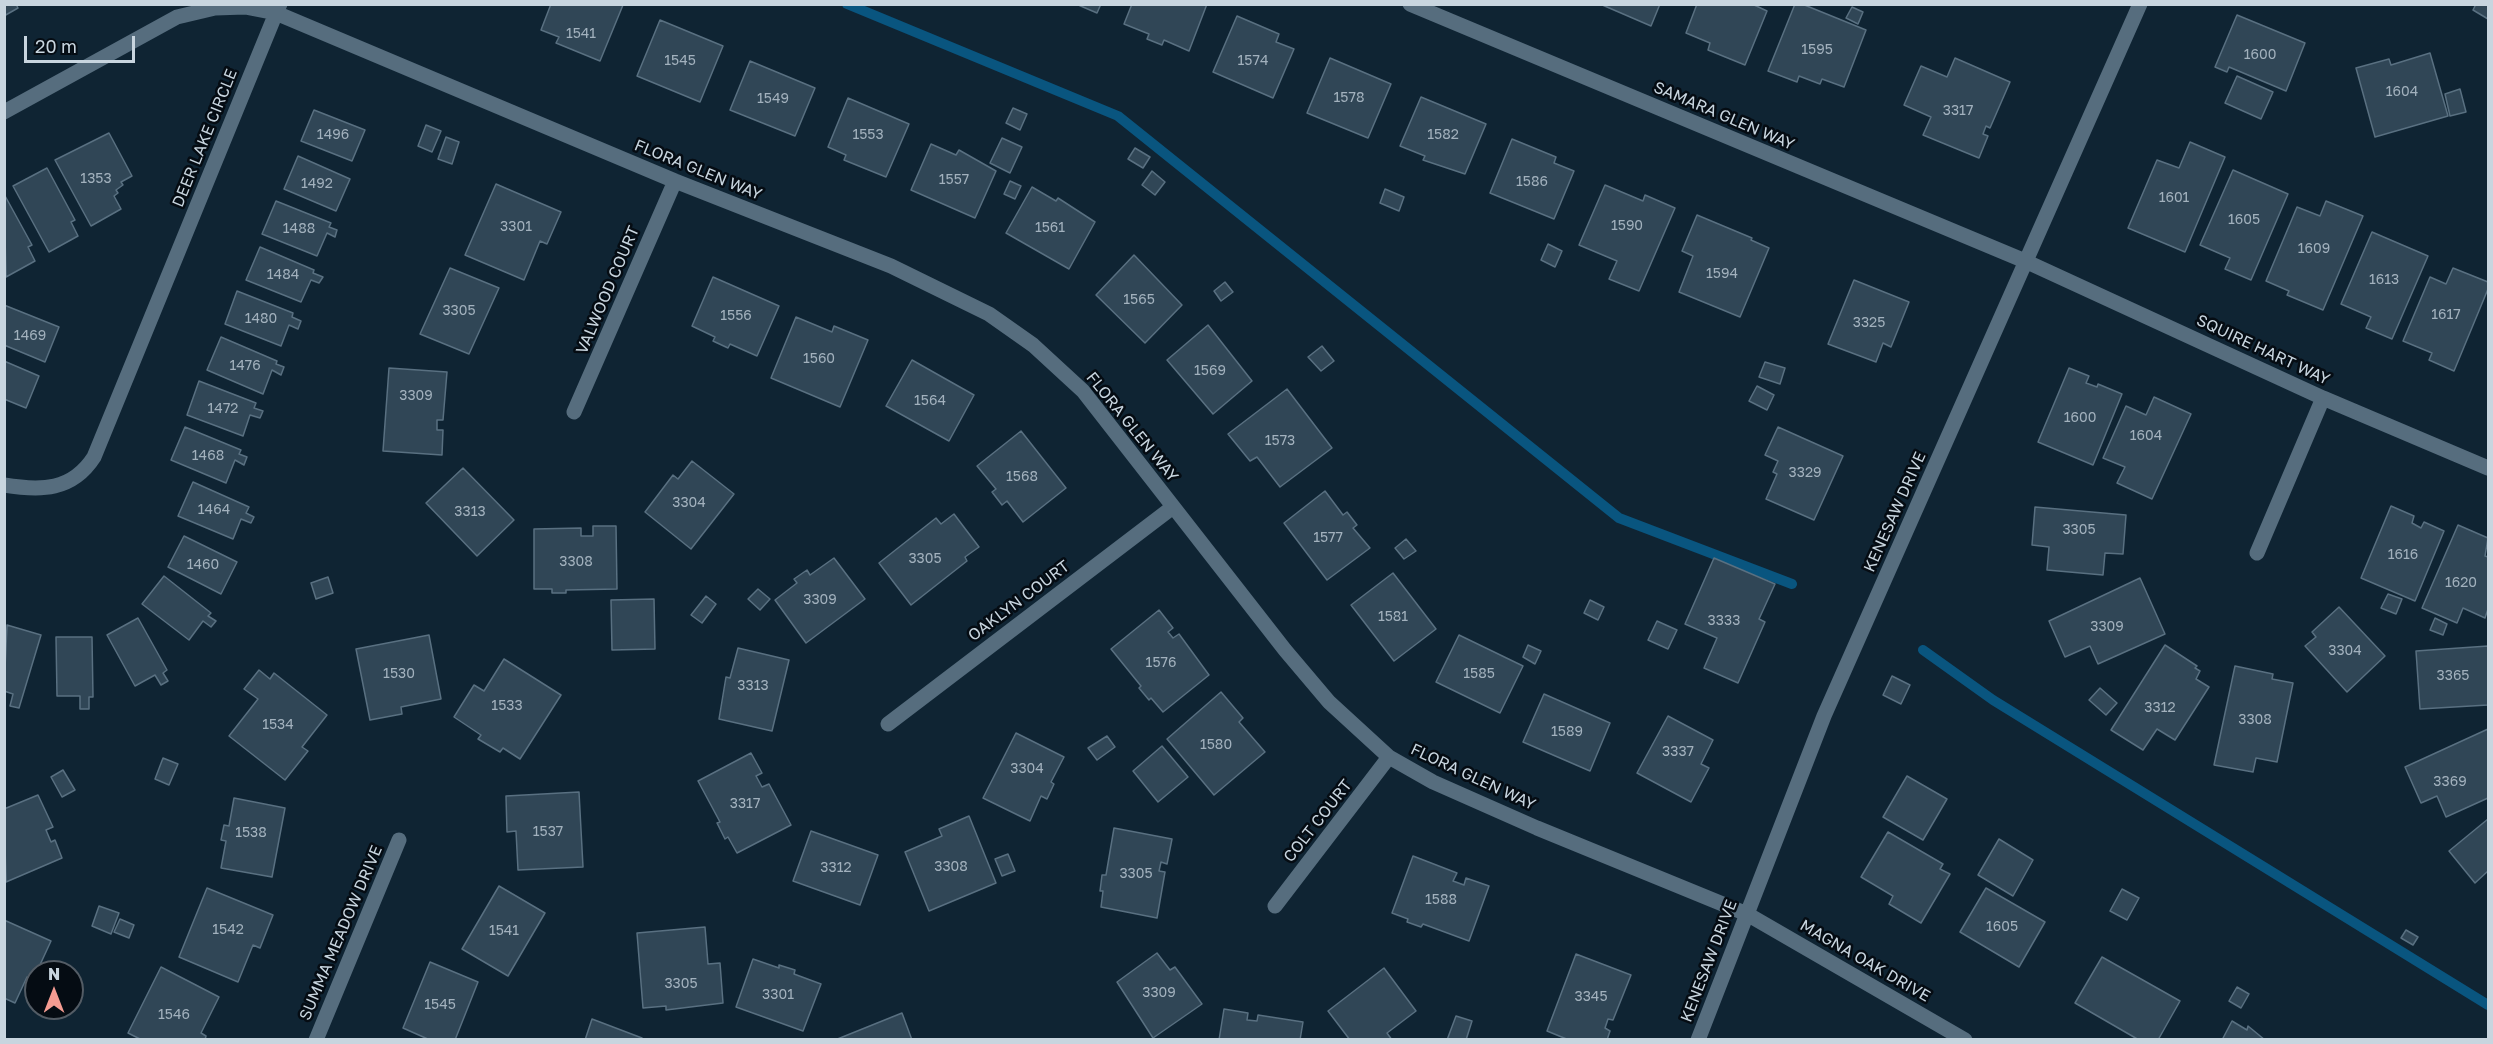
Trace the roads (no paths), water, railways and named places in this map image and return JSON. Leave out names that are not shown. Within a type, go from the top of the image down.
[{"type":"street","name":"SAMARA GLEN WAY","points":[[1410,4],[2025,261]]},
{"type":"street","name":"KENESAW DRIVE","points":[[1698,1040],[1824,716],[2140,4]]},
{"type":"street","points":[[4,112],[177,17],[215,8],[278,9]]},
{"type":"street","name":"FLORA GLEN WAY","points":[[278,9],[675,181],[891,266],[989,314],[1033,345],[1083,391],[1329,702],[1389,757],[1432,782],[1747,914]]},
{"type":"street","name":"DEER LAKE CIRCLE","points":[[4,485],[32,490],[52,488],[85,471],[94,457],[278,9]]},
{"type":"street","name":"VALWOOD COURT","points":[[574,412],[675,181]]},
{"type":"street","name":"SQUIRE HART WAY","points":[[2025,261],[2323,398],[2488,468]]},
{"type":"street","points":[[2257,553],[2323,398]]},
{"type":"street","name":"OAKLYN COURT","points":[[888,723],[1173,507]]},
{"type":"street","name":"COLT COURT","points":[[1275,906],[1389,757]]},
{"type":"street","name":"SUMMA MEADOW DRIVE","points":[[316,1040],[399,840]]},
{"type":"street","name":"MAGNA OAK DRIVE","points":[[1747,914],[1965,1040]]},
{"type":"waterway","points":[[847,4],[1118,116],[1619,518],[1792,584]]},
{"type":"waterway","points":[[1923,650],[1993,700],[2488,1005]]}]
